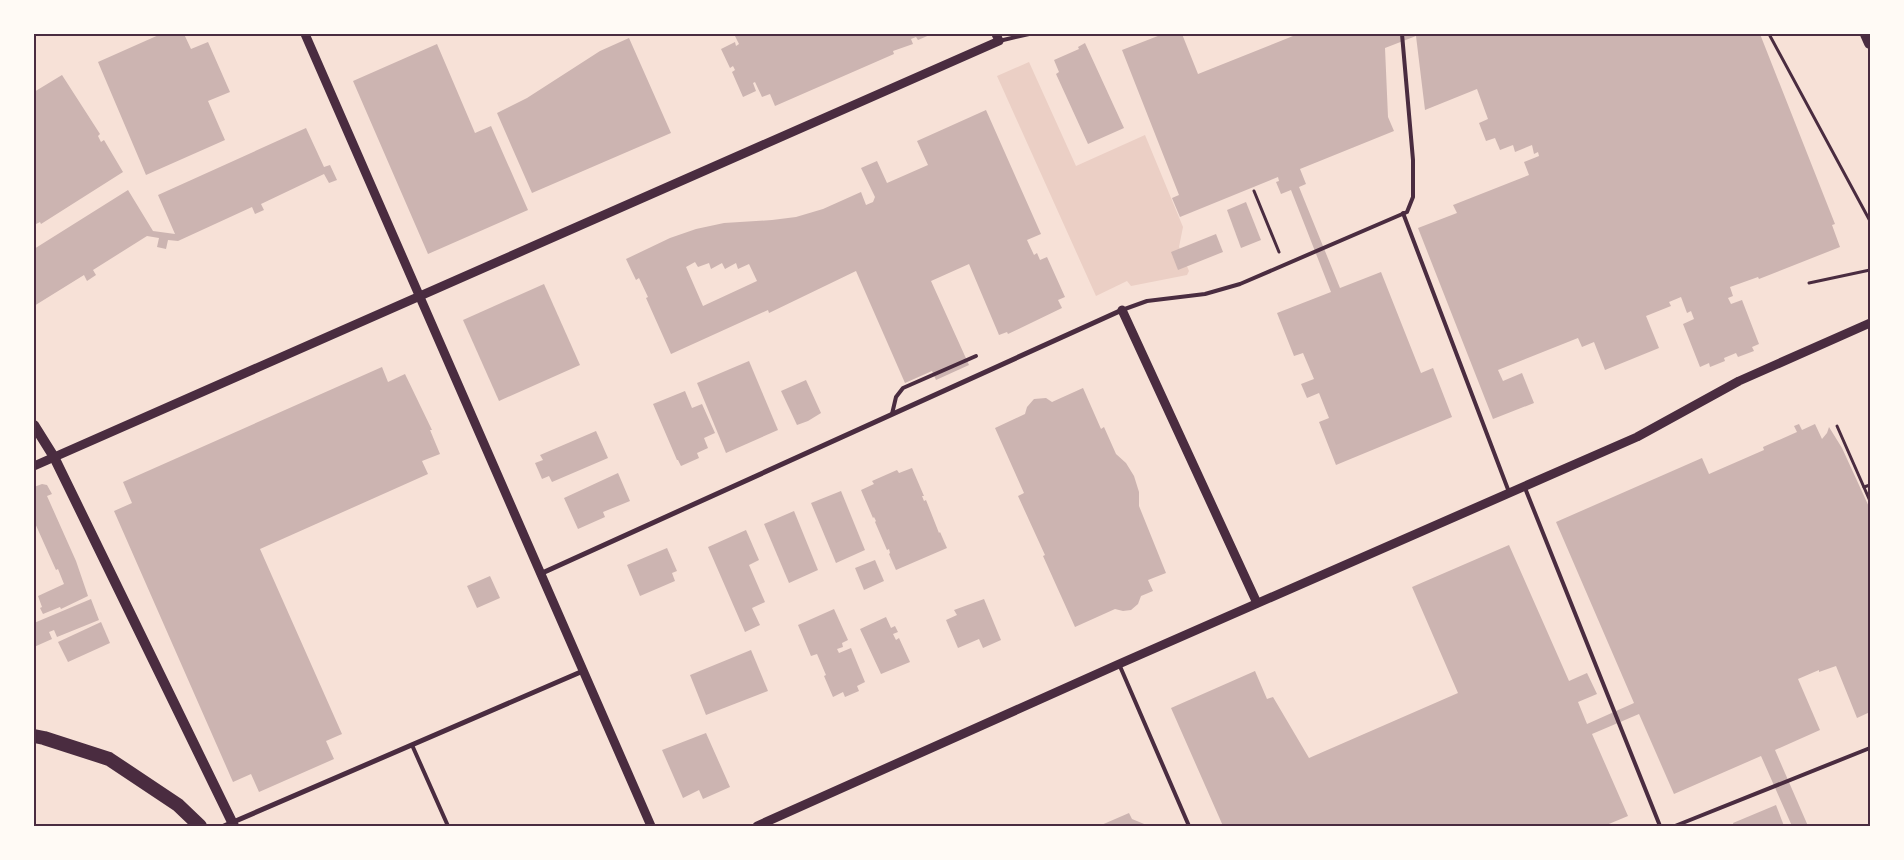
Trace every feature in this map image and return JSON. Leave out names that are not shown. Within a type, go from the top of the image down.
[{"type":"highway","points":[[34,736],[110,759],[178,805],[200,826]]},
{"type":"main road","points":[[1866,34],[1870,43]]},
{"type":"main road","points":[[34,425],[54,457],[230,825]]},
{"type":"street","points":[[305,34],[651,826]]},
{"type":"street","points":[[34,466],[998,38]]},
{"type":"street","points":[[540,574],[1122,310],[1257,603]]},
{"type":"street","points":[[757,826],[1257,603],[1638,437],[1739,381],[1870,323]]},
{"type":"street","points":[[230,825],[583,671]]},
{"type":"lane","points":[[998,38],[1029,34]]},
{"type":"lane","points":[[1122,310],[1147,301],[1205,294],[1240,284],[1407,212],[1413,197],[1413,160],[1402,34]]},
{"type":"lane","points":[[1403,213],[1509,492]]},
{"type":"lane","points":[[892,414],[896,397],[903,388],[976,356]]},
{"type":"lane","points":[[1525,485],[1660,826]]},
{"type":"lane","points":[[1119,664],[1189,826]]},
{"type":"lane","points":[[412,745],[448,826]]},
{"type":"lane","points":[[1675,826],[1870,748]]},
{"type":"path","points":[[1769,34],[1870,222]]},
{"type":"path","points":[[1254,191],[1279,252]]},
{"type":"path","points":[[1809,283],[1870,270]]},
{"type":"path","points":[[1837,426],[1870,501]]},
{"type":"path","points":[[1864,487],[1870,485]]},
{"type":"shaded area","points":[[1029,62],[1076,166],[1145,135],[1183,227],[1179,247],[1189,271],[1187,275],[1131,286],[1127,281],[1096,296],[997,76]]},
{"type":"building","points":[[161,34],[184,34],[191,49],[208,42],[230,92],[208,101],[225,140],[146,175],[98,62]]},
{"type":"building","points":[[741,34],[932,34],[918,40],[916,37],[911,39],[913,44],[893,51],[894,54],[775,106],[770,94],[762,97],[755,82],[753,83],[756,91],[743,97],[732,72],[735,70],[733,66],[730,68],[721,49],[735,42],[736,46],[739,44],[735,36]]},
{"type":"building","points":[[1163,34],[1182,34],[1198,74],[1298,34],[1760,34],[1835,224],[1832,225],[1840,247],[1759,279],[1758,277],[1730,287],[1733,296],[1728,298],[1731,304],[1742,300],[1759,344],[1752,347],[1754,351],[1738,357],[1736,353],[1724,358],[1725,361],[1710,367],[1709,363],[1700,367],[1683,324],[1694,319],[1691,311],[1687,313],[1681,297],[1669,302],[1671,306],[1646,316],[1659,348],[1605,370],[1594,342],[1582,347],[1578,338],[1498,370],[1503,381],[1522,373],[1534,403],[1493,419],[1418,228],[1457,213],[1453,205],[1529,175],[1524,162],[1539,156],[1538,152],[1534,154],[1532,145],[1515,152],[1513,145],[1500,150],[1495,138],[1486,141],[1479,123],[1488,119],[1477,89],[1425,110],[1416,36],[1385,48],[1388,117],[1394,131],[1300,169],[1306,184],[1299,187],[1340,288],[1381,272],[1421,373],[1433,368],[1452,417],[1336,465],[1319,422],[1329,418],[1319,393],[1307,398],[1301,384],[1314,379],[1303,353],[1294,356],[1277,313],[1331,292],[1291,190],[1281,194],[1276,182],[1279,181],[1278,177],[1180,217],[1172,198],[1179,195],[1122,50]]},
{"type":"building","points":[[629,38],[671,133],[532,193],[497,113],[527,98],[600,51]]},
{"type":"building","points":[[1085,43],[1124,128],[1088,144],[1056,74],[1059,72],[1054,60],[1079,49],[1078,47]]},
{"type":"building","points":[[437,44],[475,133],[491,126],[528,210],[428,254],[353,81]]},
{"type":"building","points":[[62,75],[100,134],[98,136],[101,142],[104,140],[123,172],[41,224],[40,222],[34,225],[34,92]]},
{"type":"building","points":[[986,110],[1041,234],[1027,240],[1034,255],[1037,253],[1040,260],[1047,257],[1065,297],[1058,300],[1062,308],[1008,334],[1007,332],[999,335],[969,264],[931,281],[969,365],[936,380],[932,371],[905,383],[856,271],[769,313],[768,310],[671,354],[639,278],[636,280],[626,259],[670,238],[696,229],[724,223],[796,217],[823,209],[861,192],[866,205],[873,202],[875,197],[861,168],[877,161],[887,183],[928,165],[917,141]],"holes":[[[695,262],[698,267],[709,263],[711,269],[722,263],[725,269],[736,263],[738,269],[749,264],[757,281],[703,306],[686,267]]]},
{"type":"building","points":[[306,128],[324,167],[330,165],[337,180],[329,183],[324,174],[261,204],[264,210],[255,214],[252,207],[178,241],[168,240],[166,249],[157,247],[159,238],[147,236],[93,270],[96,275],[87,281],[84,275],[34,306],[34,249],[128,190],[153,231],[175,234],[158,195]]},
{"type":"building","points":[[1246,202],[1261,240],[1241,248],[1227,210]]},
{"type":"building","points":[[1216,234],[1223,252],[1178,270],[1171,252]]},
{"type":"building","points":[[544,284],[580,365],[499,401],[463,320]]},
{"type":"building","points":[[749,361],[778,430],[726,453],[697,383]]},
{"type":"building","points":[[382,367],[388,382],[405,374],[432,430],[430,430],[440,454],[422,461],[428,474],[260,549],[342,734],[326,741],[334,759],[259,792],[251,774],[233,782],[114,511],[132,503],[123,482]]},
{"type":"building","points":[[806,380],[821,413],[797,425],[781,391]]},
{"type":"building","points":[[1083,388],[1101,429],[1104,427],[1116,454],[1126,463],[1134,476],[1139,492],[1139,506],[1166,573],[1148,580],[1153,591],[1141,596],[1138,604],[1131,610],[1115,609],[1075,627],[1018,496],[1024,493],[995,428],[1025,414],[1027,407],[1034,399],[1046,398],[1052,402]]},
{"type":"building","points":[[685,391],[692,408],[702,404],[715,433],[704,438],[708,448],[697,453],[699,458],[681,466],[653,404]]},
{"type":"building","points":[[1799,424],[1802,430],[1815,424],[1822,439],[1829,427],[1842,448],[1870,509],[1870,712],[1857,718],[1836,666],[1819,672],[1819,670],[1798,679],[1820,730],[1775,750],[1808,826],[1792,826],[1761,756],[1674,794],[1639,714],[1592,734],[1628,816],[1604,826],[1223,826],[1171,708],[1255,671],[1267,699],[1273,697],[1309,758],[1458,693],[1412,587],[1509,545],[1569,681],[1587,673],[1597,694],[1578,702],[1587,724],[1634,703],[1556,522],[1702,458],[1709,474],[1764,450],[1763,447],[1797,432],[1794,426]]},
{"type":"building","points":[[596,431],[608,458],[552,482],[549,476],[542,479],[535,463],[543,460],[540,455]]},
{"type":"building","points":[[912,468],[924,496],[922,496],[924,501],[926,500],[947,548],[896,570],[889,554],[889,549],[887,550],[861,490],[874,484],[872,481],[897,470],[899,473]]},
{"type":"building","points":[[618,473],[630,501],[603,512],[605,517],[578,529],[564,498]]},
{"type":"building","points":[[42,484],[47,485],[52,494],[47,496],[76,561],[88,596],[61,609],[60,607],[43,614],[38,596],[64,584],[34,521],[34,487]]},
{"type":"building","points":[[841,491],[865,550],[836,563],[811,503]]},
{"type":"building","points":[[794,511],[818,570],[789,583],[764,524]]},
{"type":"building","points":[[746,530],[759,560],[749,565],[765,602],[752,608],[760,625],[745,632],[708,547]]},
{"type":"building","points":[[667,548],[677,571],[672,573],[675,581],[640,596],[627,565]]},
{"type":"building","points":[[875,560],[884,581],[864,590],[855,568]]},
{"type":"building","points":[[490,576],[500,598],[477,608],[467,586]]},
{"type":"building","points":[[91,599],[99,620],[57,637],[54,630],[49,632],[52,639],[34,647],[34,623]]},
{"type":"building","points":[[984,599],[1001,640],[983,648],[979,639],[958,648],[946,620],[957,615],[954,610]]},
{"type":"building","points":[[834,609],[848,640],[842,643],[843,647],[837,649],[839,653],[851,648],[865,682],[857,686],[859,691],[845,697],[843,692],[833,697],[817,654],[811,656],[798,625]]},
{"type":"building","points":[[886,617],[891,628],[895,626],[898,632],[893,634],[896,640],[899,638],[910,662],[881,674],[860,629]]},
{"type":"building","points":[[101,622],[110,643],[68,662],[58,642]]},
{"type":"building","points":[[751,650],[768,691],[706,715],[690,675]]},
{"type":"building","points":[[706,733],[730,787],[703,799],[699,790],[683,798],[662,750]]},
{"type":"building","points":[[1776,805],[1784,826],[1734,826],[1733,823]]},
{"type":"building","points":[[1129,813],[1132,819],[1149,826],[1099,826]]}]
